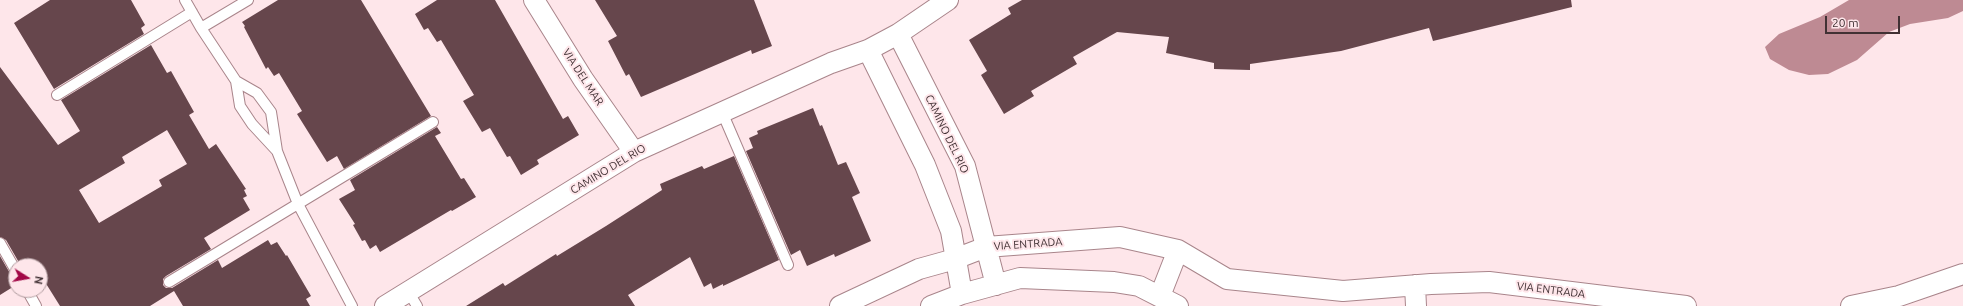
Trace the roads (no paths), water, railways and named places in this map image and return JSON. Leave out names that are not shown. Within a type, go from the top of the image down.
[{"type":"street","name":"VIA DEL MAR","points":[[534,0],[583,79],[634,152]]},
{"type":"street","name":"CAMINO DEL RIO","points":[[385,306],[412,299],[634,152],[832,63],[868,50],[898,34],[948,0]]},
{"type":"street","name":"CAMINO DEL RIO","points":[[898,34],[966,166],[996,286]]},
{"type":"street","points":[[868,50],[925,164],[951,231],[962,294]]},
{"type":"street","name":"VIA ENTRADA","points":[[840,306],[919,269],[956,259],[986,247],[1120,237],[1178,250],[1227,279],[1343,291],[1415,285],[1489,282],[1686,306]]},
{"type":"street","points":[[1160,296],[1178,250]]},
{"type":"street","points":[[1851,306],[1899,296],[1963,274]]},
{"type":"street","points":[[931,306],[962,294],[996,286],[1020,278],[1114,282],[1139,286],[1178,306]]},
{"type":"street","points":[[1415,285],[1416,306]]},
{"type":"lane","points":[[186,0],[201,28],[236,81],[240,106],[252,124],[277,151]]},
{"type":"lane","points":[[201,28],[248,0]]},
{"type":"lane","points":[[57,95],[192,12]]},
{"type":"lane","points":[[236,81],[258,93],[271,112],[277,151],[298,204],[352,306]]},
{"type":"lane","points":[[722,112],[788,265]]},
{"type":"lane","points":[[169,282],[433,122]]},
{"type":"lane","points":[[0,243],[9,258]]}]
